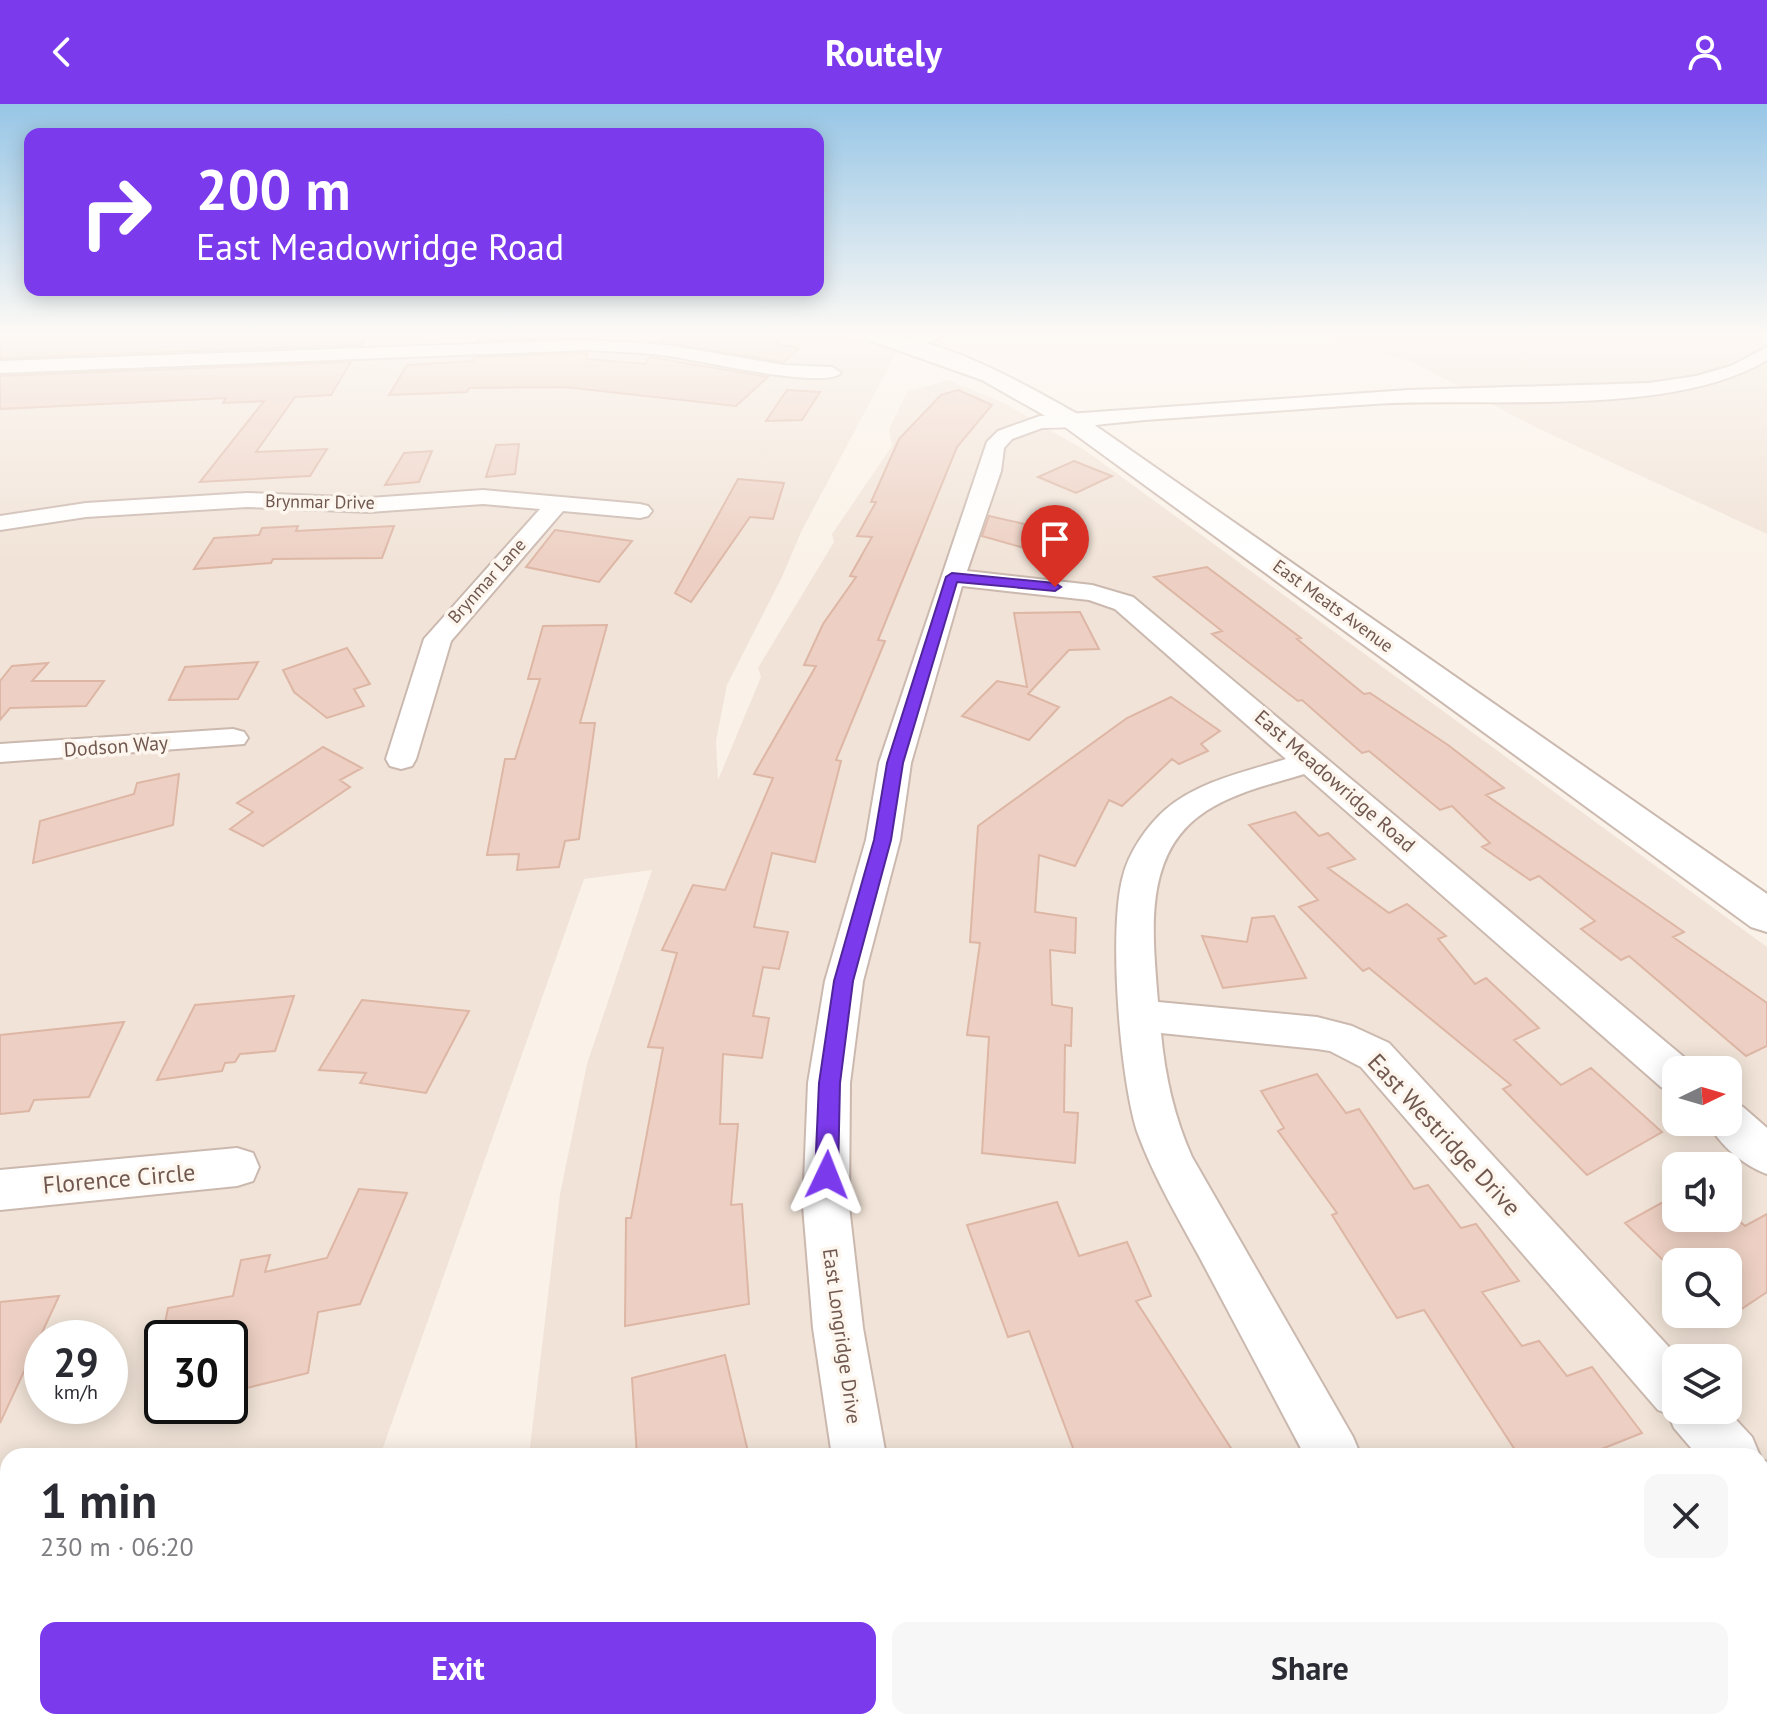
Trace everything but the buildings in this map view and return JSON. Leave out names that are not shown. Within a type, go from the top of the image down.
[{"type":"street","name":"East Meats Avenue","points":[[1054,411],[1074,422],[1767,916]]},
{"type":"street","points":[[1074,422],[1198,411]]},
{"type":"street","name":"East Longridge Drive","points":[[858,1448],[838,1328],[826,1206],[829,1083],[844,981],[883,840],[895,763],[952,577],[990,471],[1074,422]]},
{"type":"street","name":"Brynmar Drive","points":[[0,523],[86,510],[247,500],[369,505],[483,497],[640,511]]},
{"type":"street","name":"Brynmar Lane","points":[[401,759],[438,639],[558,502]]},
{"type":"street","name":"East Meadowridge Road","points":[[952,577],[1080,591],[1124,603],[1662,1063]]},
{"type":"street","name":"Dodson Way","points":[[0,753],[233,738]]},
{"type":"street","points":[[1312,761],[1224,789],[1195,803],[1174,820],[1154,845],[1140,876],[1135,907],[1140,1015],[1150,1103],[1165,1145],[1330,1448]]},
{"type":"street","name":"East Westridge Drive","points":[[1140,1015],[1317,1033],[1338,1037],[1375,1055],[1662,1376]]},
{"type":"street","points":[[1742,1133],[1767,1155]]},
{"type":"street","name":"Florence Circle","points":[[0,1190],[237,1167]]},
{"type":"street","points":[[1704,1424],[1726,1448]]},
{"type":"shaded area","points":[[0,411],[865,411],[801,532],[782,577],[727,685],[716,741],[718,780],[761,677],[758,668],[834,542],[832,534],[892,446],[889,429],[898,411],[1018,411],[1086,451],[1767,947],[1767,1448],[530,1448],[560,1194],[587,1064],[652,870],[584,879],[383,1448],[0,1448]]},
{"type":"shaded area","points":[[1505,411],[1767,411],[1767,534]]},
{"type":"route","points":[[827,1175],[829,1083],[844,981],[883,840],[895,763],[952,577],[1055,587]]}]
